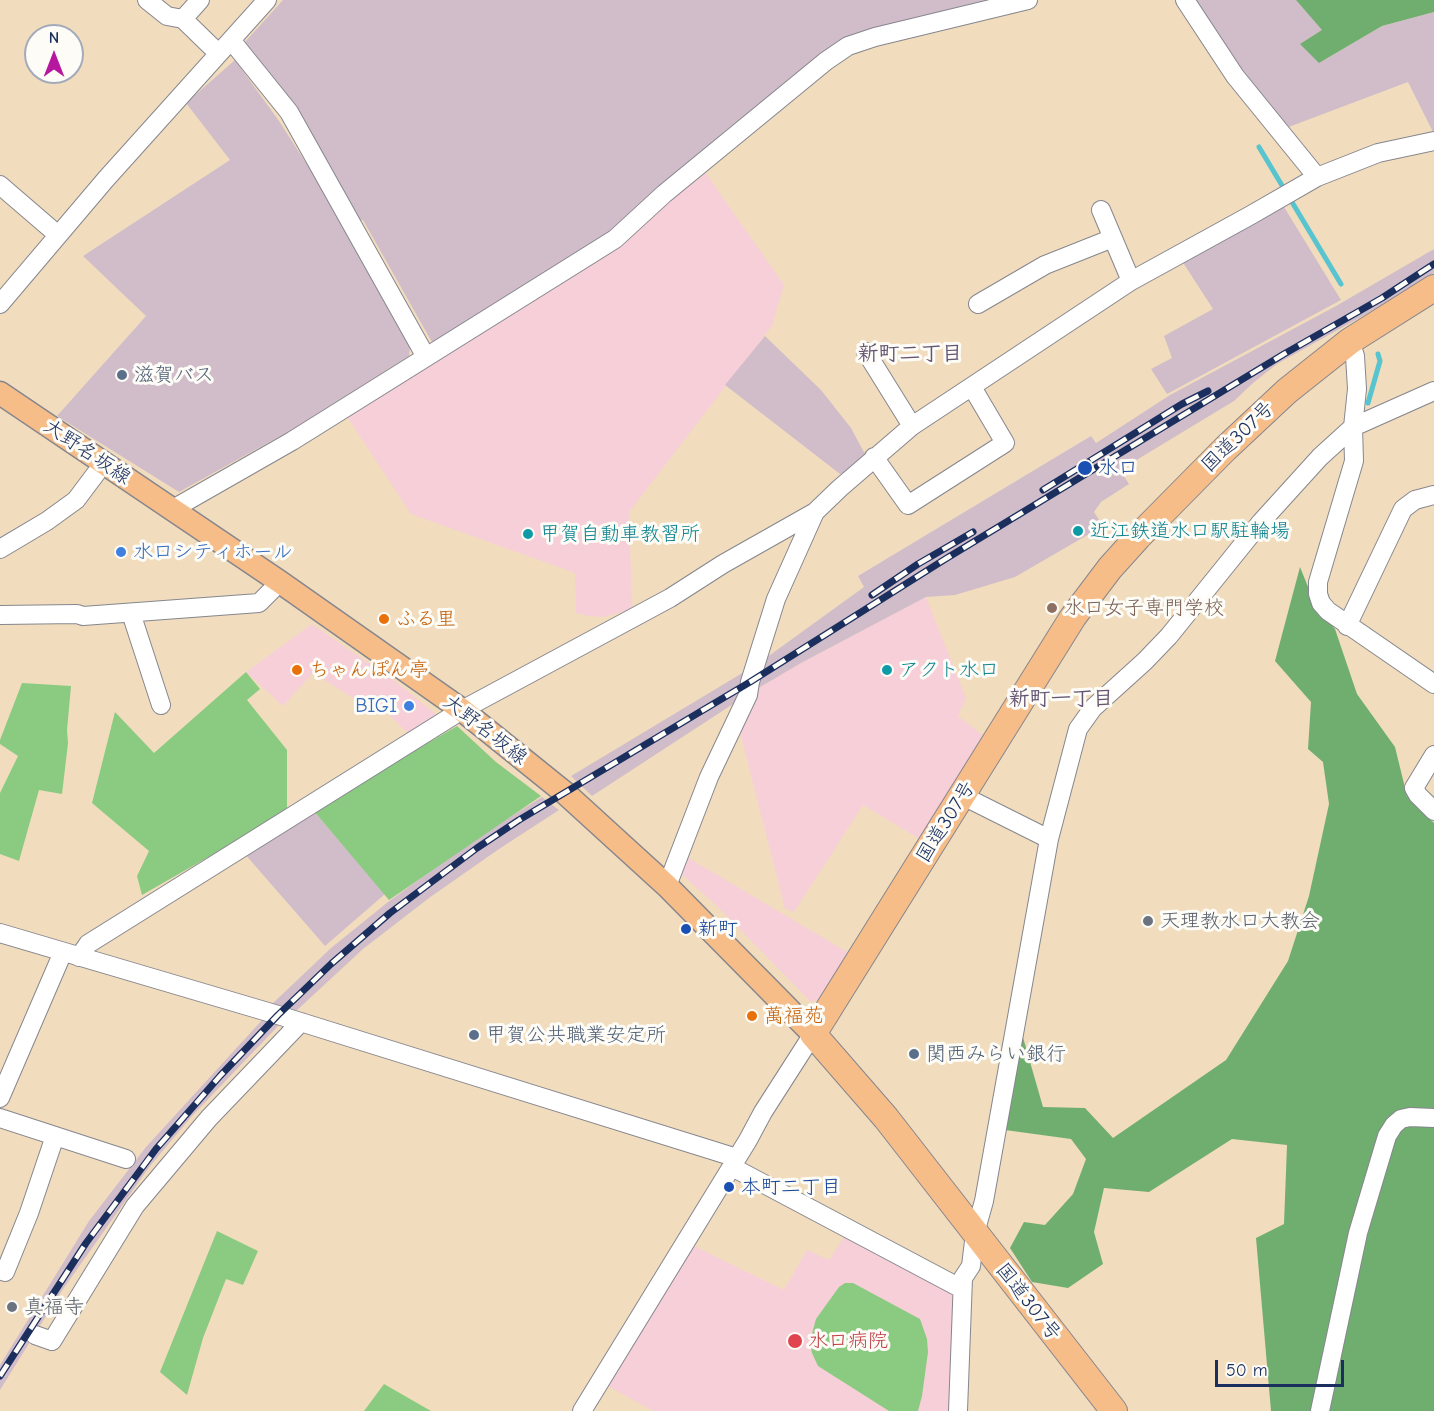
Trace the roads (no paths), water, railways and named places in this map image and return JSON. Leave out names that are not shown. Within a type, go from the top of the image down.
[{"type":"highway","name":"国道307号","points":[[1114,1411],[886,1118],[813,1034],[1073,617],[1110,568],[1225,449],[1287,391],[1350,341],[1434,288]]},
{"type":"main road","name":"大野名坂線","points":[[0,393],[173,508],[462,710],[565,793],[667,886],[813,1034]]},
{"type":"street","points":[[147,0],[167,16],[183,19],[218,53]]},
{"type":"street","points":[[183,19],[200,0]]},
{"type":"street","points":[[0,304],[58,235],[267,0]]},
{"type":"street","points":[[173,508],[292,441],[615,239],[663,194],[848,46],[875,37],[1028,0]]},
{"type":"street","points":[[1185,0],[1235,76],[1317,177]]},
{"type":"street","points":[[231,40],[289,112],[426,357]]},
{"type":"street","points":[[0,1098],[71,954],[462,710],[670,598],[723,564],[815,512],[874,457],[912,426],[1131,281],[1317,177],[1378,153],[1434,141]]},
{"type":"street","points":[[0,185],[58,235]]},
{"type":"street","points":[[1101,210],[1131,281]]},
{"type":"street","points":[[978,304],[1045,265],[1113,238]]},
{"type":"street","points":[[1350,341],[1355,356],[1357,389],[1353,427],[1354,461],[1318,582],[1318,594],[1321,603],[1328,611],[1347,626],[1434,684]]},
{"type":"street","points":[[866,351],[912,426]]},
{"type":"street","points":[[874,457],[908,505],[1005,443],[972,387]]},
{"type":"street","points":[[958,1411],[963,1278],[971,1266],[975,1233],[984,1201],[1049,839],[1078,729],[1093,708],[1168,636],[1301,475],[1353,427],[1434,391]]},
{"type":"street","points":[[0,549],[47,521],[76,500],[102,462]]},
{"type":"street","points":[[1347,626],[1403,509],[1415,500],[1434,495]]},
{"type":"street","points":[[667,886],[709,777],[748,695],[776,599],[815,512]]},
{"type":"street","points":[[0,615],[77,614],[82,616],[259,603],[280,582]]},
{"type":"street","points":[[131,613],[161,705]]},
{"type":"street","points":[[1430,800],[1414,788],[1434,755]]},
{"type":"street","points":[[963,796],[1049,839]]},
{"type":"street","points":[[0,933],[301,1022],[735,1162],[962,1289]]},
{"type":"street","points":[[35,1335],[52,1341],[135,1206],[209,1118],[301,1022]]},
{"type":"street","points":[[582,1411],[735,1162],[763,1112],[813,1034]]},
{"type":"street","points":[[0,1118],[126,1159]]},
{"type":"street","points":[[1320,1411],[1358,1233],[1387,1136],[1401,1119],[1434,1118]]},
{"type":"street","points":[[0,1270],[5,1272],[26,1222],[55,1136]]},
{"type":"waterway","points":[[1259,147],[1341,284]]},
{"type":"waterway","points":[[1368,403],[1380,361],[1378,354]]},
{"type":"railway","points":[[0,1376],[86,1243],[156,1149],[220,1076],[278,1015],[331,964],[390,913],[477,848],[519,820],[750,682],[947,558],[1284,354],[1382,298],[1434,264]]},
{"type":"railway","points":[[1043,490],[1182,404],[1208,391]]},
{"type":"railway","points":[[872,595],[918,564],[973,532]]},
{"type":"place","name":"滋賀バス","points":[[122,375]]},
{"type":"place","name":"水口","points":[[1085,468]]},
{"type":"place","name":"近江鉄道水口駅駐輪場","points":[[1078,531]]},
{"type":"place","name":"甲賀自動車教習所","points":[[528,534]]},
{"type":"place","name":"水口シティホール","points":[[121,552]]},
{"type":"place","name":"水口女子専門学校","points":[[1052,608]]},
{"type":"place","name":"ふる里","points":[[384,619]]},
{"type":"place","name":"ちゃんぽん亭","points":[[297,670]]},
{"type":"place","name":"アクト水口","points":[[887,670]]},
{"type":"place","name":"BIGI","points":[[409,706]]},
{"type":"place","name":"天理教水口大教会","points":[[1148,921]]},
{"type":"place","name":"新町","points":[[686,929]]},
{"type":"place","name":"萬福苑","points":[[752,1016]]},
{"type":"place","name":"甲賀公共職業安定所","points":[[474,1035]]},
{"type":"place","name":"関西みらい銀行","points":[[914,1054]]},
{"type":"place","name":"本町二丁目","points":[[729,1187]]},
{"type":"place","name":"真福寺","points":[[12,1307]]},
{"type":"place","name":"水口病院","points":[[795,1341]]},
{"type":"district","name":"新町二丁目","points":[[910,354]]},
{"type":"district","name":"新町一丁目","points":[[1061,699]]}]
